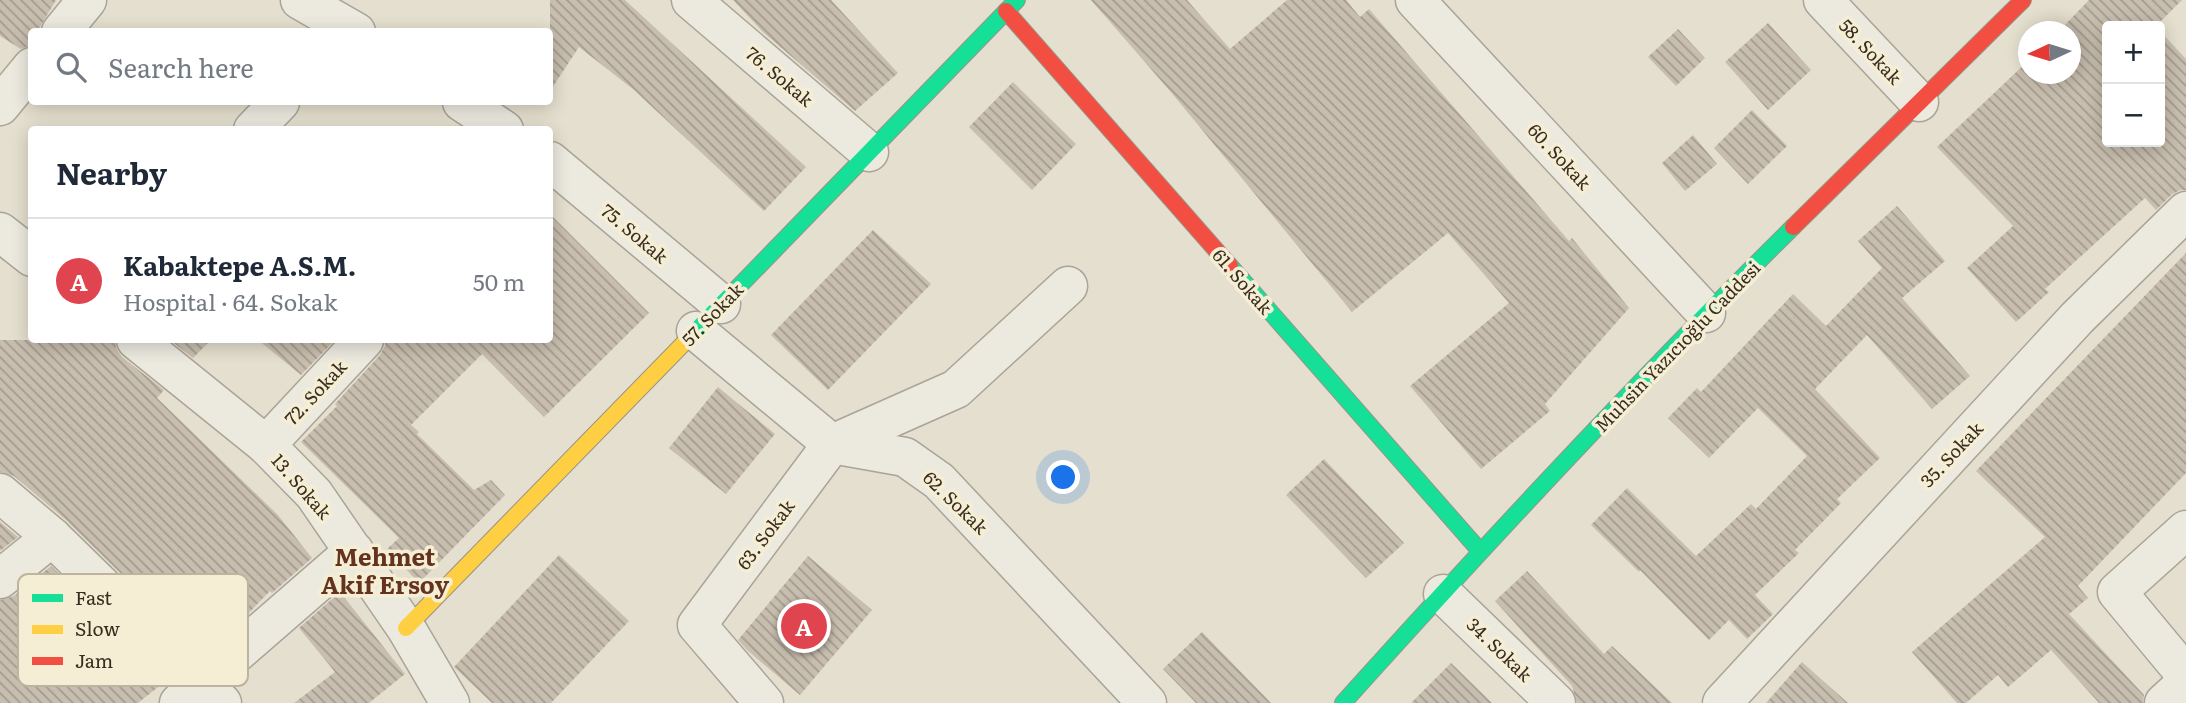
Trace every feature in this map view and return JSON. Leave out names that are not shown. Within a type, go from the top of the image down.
[{"type":"street","points":[[64,28],[86,0]]},
{"type":"street","points":[[300,0],[347,28]]},
{"type":"street","name":"76. Sokak","points":[[691,0],[869,152]]},
{"type":"street","name":"58. Sokak","points":[[1823,0],[1919,102]]},
{"type":"street","name":"Muhsin Yazıcıoğlu Caddesi","points":[[1343,703],[1480,551],[1706,313],[2023,0]]},
{"type":"street","name":"57. Sokak","points":[[406,628],[1012,6]]},
{"type":"street","name":"61. Sokak","points":[[1012,6],[1480,551]]},
{"type":"street","name":"60. Sokak","points":[[1435,7],[1706,313]]},
{"type":"street","points":[[0,106],[28,72]]},
{"type":"street","points":[[257,126],[277,105]]},
{"type":"street","points":[[467,105],[499,126]]},
{"type":"street","name":"75. Sokak","points":[[553,164],[708,317]]},
{"type":"street","name":"35. Sokak","points":[[1722,703],[2077,318],[2186,211]]},
{"type":"street","points":[[0,233],[28,254]]},
{"type":"street","points":[[832,444],[956,390],[1069,286]]},
{"type":"street","name":"62. Sokak","points":[[708,317],[832,444],[905,457],[939,481],[1147,703]]},
{"type":"street","name":"13. Sokak","points":[[140,343],[266,445],[314,494],[406,628],[450,703]]},
{"type":"street","name":"72. Sokak","points":[[266,445],[361,343]]},
{"type":"street","name":"63. Sokak","points":[[764,703],[697,625],[832,444]]},
{"type":"street","points":[[0,493],[52,537],[87,574]]},
{"type":"street","points":[[2186,530],[2117,592],[2186,675]]},
{"type":"street","points":[[0,579],[52,537]]},
{"type":"street","points":[[248,652],[354,551]]},
{"type":"street","name":"34. Sokak","points":[[1443,594],[1556,703]]},
{"type":"street","points":[[2164,703],[2186,683]]},
{"type":"building","points":[[0,0],[56,0],[39,28],[28,28],[28,46],[21,49],[0,36]]},
{"type":"building","points":[[550,0],[625,0],[806,167],[764,211],[634,90],[579,47],[553,86],[553,28],[550,28]]},
{"type":"building","points":[[733,0],[831,0],[898,73],[855,111],[763,32]]},
{"type":"building","points":[[1091,0],[1187,0],[1230,49],[1287,0],[1346,0],[1360,17],[1369,9],[1569,241],[1572,238],[1629,308],[1545,404],[1550,411],[1481,469],[1410,386],[1509,303],[1448,233],[1352,312],[1170,91]]},
{"type":"building","points":[[2089,0],[2182,0],[2161,21],[2102,21],[2102,147],[2165,147],[2165,36],[2186,59],[2186,190],[2171,195],[2156,210],[2145,198],[2045,289],[2049,292],[2016,322],[1967,268],[2013,226],[1937,147],[2018,70],[2018,84],[2081,84],[2081,21],[2069,21]]},
{"type":"building","points":[[1768,23],[1811,70],[1768,110],[1725,62]]},
{"type":"building","points":[[1678,29],[1705,58],[1676,86],[1648,57]]},
{"type":"building","points":[[1013,82],[1076,144],[1032,190],[969,127]]},
{"type":"building","points":[[1752,110],[1787,146],[1748,184],[1714,148]]},
{"type":"building","points":[[1693,135],[1717,164],[1685,191],[1662,163]]},
{"type":"building","points":[[1897,206],[1945,261],[1902,298],[1970,376],[1932,409],[1867,335],[1815,389],[1880,458],[1837,499],[1841,503],[1795,550],[1799,553],[1755,595],[1773,614],[1747,639],[1729,620],[1709,640],[1591,525],[1627,488],[1696,556],[1751,504],[1756,509],[1807,456],[1758,408],[1709,458],[1668,418],[1697,388],[1701,392],[1793,294],[1826,326],[1882,268],[1858,241]]},
{"type":"building","points":[[553,217],[649,313],[544,417],[482,354],[411,425],[474,490],[491,480],[505,495],[419,583],[387,549],[399,538],[301,442],[337,406],[335,404],[385,343],[553,343]]},
{"type":"building","points":[[873,230],[931,284],[828,390],[771,335]]},
{"type":"building","points":[[2186,253],[2186,473],[2078,586],[2088,598],[2069,614],[2144,695],[2143,703],[2099,703],[2051,650],[2008,687],[1998,675],[1966,703],[1957,703],[1912,652],[2045,537],[1976,471]]},
{"type":"building","points":[[0,340],[28,340],[28,343],[115,343],[122,357],[164,390],[157,398],[278,515],[312,558],[272,593],[270,591],[248,614],[248,574],[121,574],[66,520],[14,476],[0,472]]},
{"type":"building","points":[[174,343],[208,343],[193,358]]},
{"type":"building","points":[[262,343],[332,343],[301,375]]},
{"type":"building","points":[[718,387],[775,434],[726,494],[669,448]]},
{"type":"building","points":[[1324,459],[1404,543],[1366,578],[1286,495]]},
{"type":"building","points":[[0,522],[18,537],[0,551]]},
{"type":"building","points":[[559,555],[629,621],[551,703],[492,703],[454,667]]},
{"type":"building","points":[[808,556],[872,610],[800,695],[738,640]]},
{"type":"building","points":[[51,566],[59,574],[41,574]]},
{"type":"building","points":[[1527,571],[1604,654],[1612,646],[1672,703],[1577,703],[1572,686],[1495,601]]},
{"type":"building","points":[[340,592],[405,674],[369,703],[294,703],[335,672],[299,628]]},
{"type":"building","points":[[18,593],[18,686],[159,686],[138,703],[0,703],[0,600]]},
{"type":"building","points":[[1202,632],[1271,703],[1196,703],[1163,669]]},
{"type":"building","points":[[1802,662],[1848,703],[1766,703]]},
{"type":"building","points":[[1451,663],[1492,703],[1411,703]]},
{"type":"traffic: fast","points":[[686,341],[1017,0]]},
{"type":"traffic: fast","points":[[1343,703],[1565,462],[1793,227]]},
{"type":"traffic: fast","points":[[1230,266],[1480,551]]},
{"type":"traffic: slow","points":[[406,628],[686,341]]},
{"type":"traffic: jam","points":[[1793,227],[2023,0]]},
{"type":"traffic: jam","points":[[1006,11],[1230,266]]},
{"type":"place","name":"Kabaktepe A.S.M.","points":[[804,626]]},
{"type":"district","name":"Mehmet Akif Ersoy","points":[[385,569]]}]
